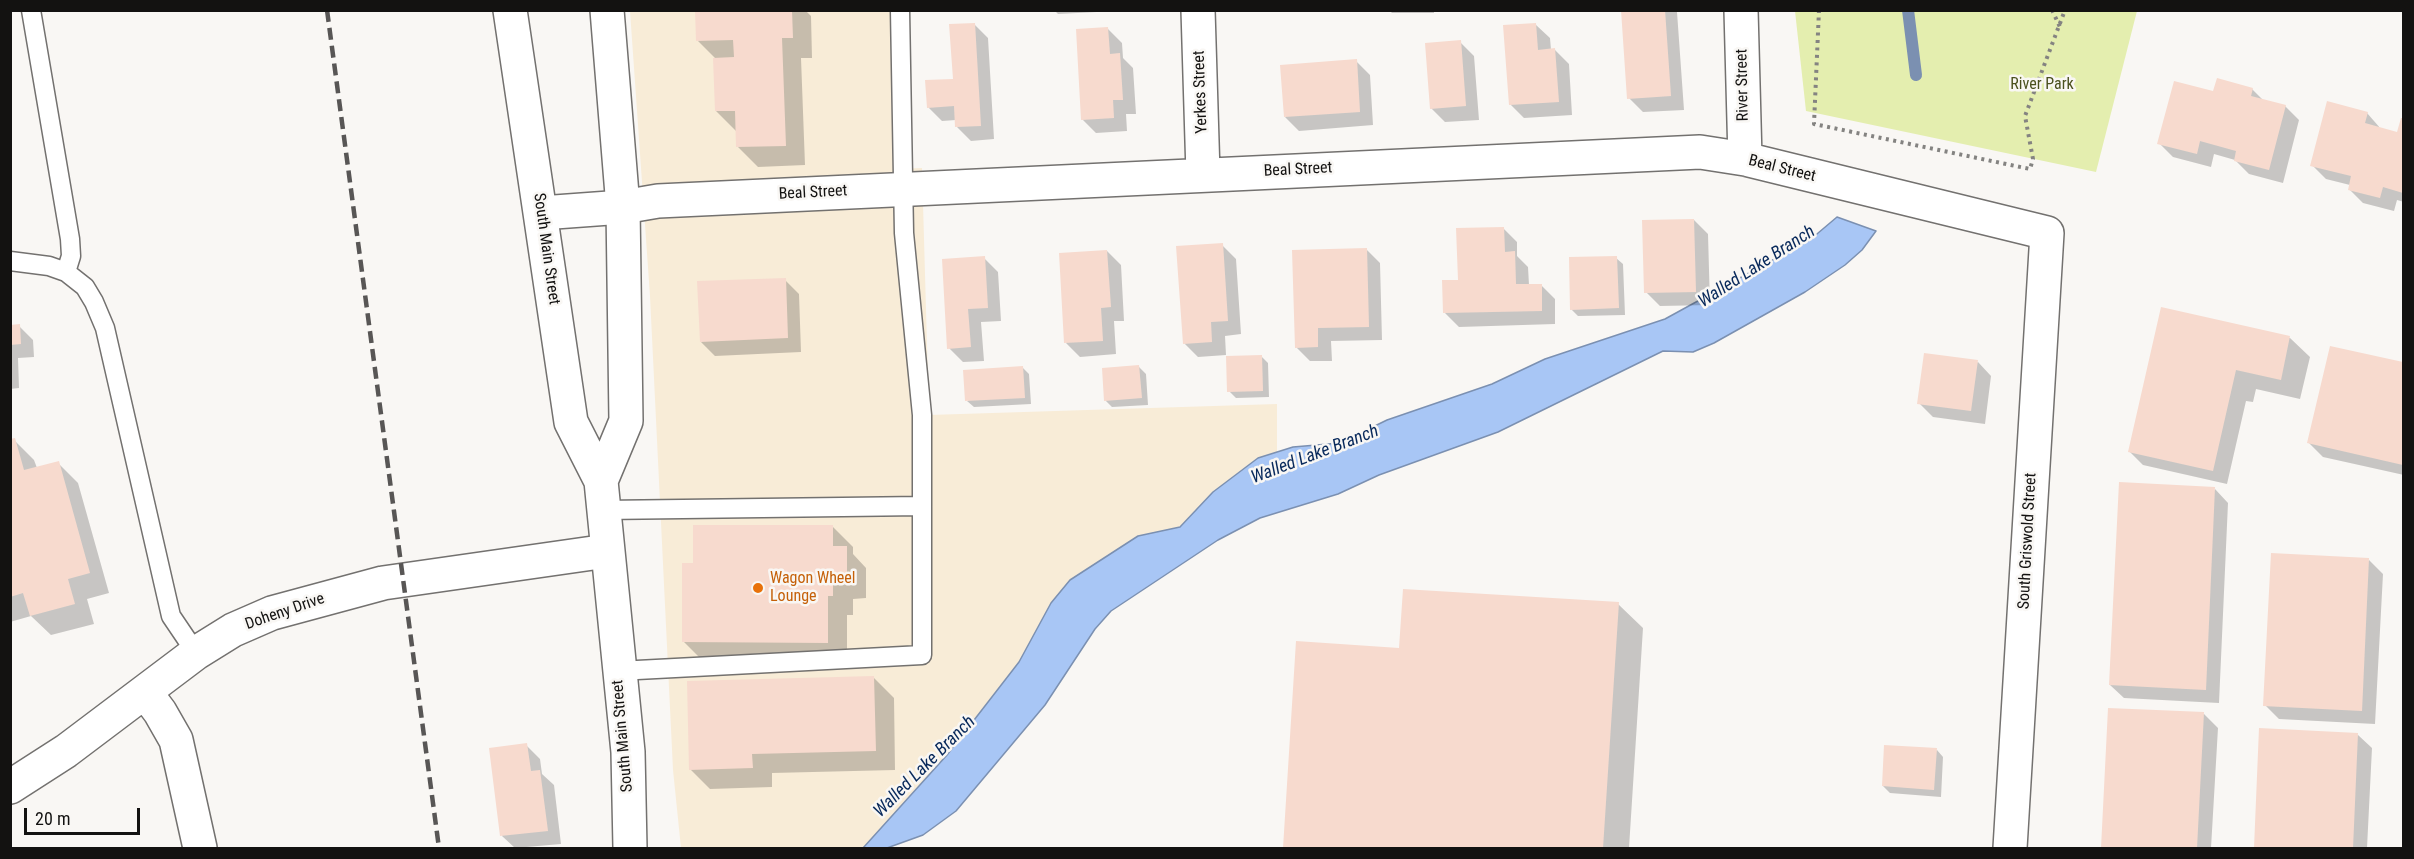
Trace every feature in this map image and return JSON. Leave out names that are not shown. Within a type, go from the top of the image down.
[{"type":"street","name":"South Main Street","points":[[510,10],[571,422],[602,496],[628,752],[630,849]]},
{"type":"street","name":"South Main Street","points":[[602,496],[626,421],[623,207],[607,10]]},
{"type":"street","name":"Yerkes Street","points":[[1198,10],[1203,174]]},
{"type":"street","name":"River Street","points":[[1741,10],[1745,159]]},
{"type":"street","name":"Beal Street","points":[[541,213],[623,207],[658,201],[1700,152],[1745,159],[2047,233]]},
{"type":"street","name":"South Griswold Street","points":[[2010,849],[2047,233]]},
{"type":"street","name":"Doheny Drive","points":[[10,787],[66,751],[196,653],[233,630],[272,613],[343,592],[405,580],[607,551]]},
{"type":"street","points":[[145,692],[176,740],[200,849]]},
{"type":"lane","points":[[31,10],[70,239],[71,256],[66,272]]},
{"type":"lane","points":[[618,671],[922,655],[922,415],[904,233],[900,10]]},
{"type":"lane","points":[[10,261],[30,262],[66,272],[85,287],[105,328],[171,616],[196,653]]},
{"type":"lane","points":[[602,496],[922,506]]},
{"type":"path","points":[[1819,10],[1814,124],[2030,169],[2034,159],[2025,116],[2065,10]]},
{"type":"path","points":[[2052,10],[2060,28]]},
{"type":"shaded area","points":[[630,11],[892,11],[895,169],[922,168],[929,415],[1277,404],[1277,452],[1258,458],[1213,492],[1180,527],[1138,536],[1051,603],[1019,662],[947,755],[863,848],[681,848],[673,770],[650,296]]},
{"type":"green space","name":"River Park","points":[[1795,10],[2137,11],[2096,172],[1806,111]]},
{"type":"water","points":[[1837,217],[1876,231],[1862,250],[1845,265],[1805,292],[1714,343],[1693,352],[1663,351],[1498,432],[1379,475],[1338,494],[1260,518],[1218,540],[1111,611],[1095,629],[1045,705],[956,811],[923,835],[887,848],[863,848],[947,755],[1019,662],[1051,603],[1070,580],[1138,536],[1180,527],[1213,492],[1258,458],[1293,447],[1340,443],[1387,420],[1492,384],[1545,359],[1665,319],[1811,239]]},
{"type":"building","points":[[695,10],[792,10],[793,38],[782,38],[786,146],[736,147],[735,111],[715,111],[713,58],[734,57],[733,40],[696,41]]},
{"type":"building","points":[[1621,10],[1665,10],[1671,96],[1627,99]]},
{"type":"building","points":[[975,23],[981,126],[955,127],[954,106],[927,108],[925,80],[953,79],[949,24]]},
{"type":"building","points":[[1536,23],[1538,50],[1555,48],[1559,102],[1509,105],[1503,25]]},
{"type":"building","points":[[1108,27],[1110,54],[1120,53],[1123,100],[1113,100],[1114,118],[1081,120],[1076,29]]},
{"type":"building","points":[[1461,40],[1466,106],[1430,109],[1425,43]]},
{"type":"building","points":[[1357,59],[1360,112],[1284,117],[1280,65]]},
{"type":"building","points":[[2217,78],[2253,88],[2251,96],[2286,105],[2269,170],[2234,161],[2236,151],[2200,141],[2197,154],[2157,144],[2174,81],[2213,91]]},
{"type":"building","points":[[2327,101],[2368,112],[2365,123],[2397,132],[2401,118],[2403,118],[2403,193],[2383,187],[2380,198],[2348,190],[2351,176],[2310,166]]},
{"type":"building","points":[[1694,219],[1696,292],[1644,293],[1642,220]]},
{"type":"building","points":[[1504,227],[1505,252],[1515,251],[1516,284],[1542,284],[1542,311],[1443,313],[1442,280],[1458,280],[1456,228]]},
{"type":"building","points":[[1223,243],[1228,321],[1211,322],[1212,342],[1183,344],[1176,246]]},
{"type":"building","points":[[1367,248],[1369,327],[1318,328],[1318,347],[1295,348],[1292,250]]},
{"type":"building","points":[[1107,250],[1111,307],[1101,308],[1103,341],[1064,343],[1059,253]]},
{"type":"building","points":[[985,256],[988,308],[968,309],[971,347],[947,349],[942,259]]},
{"type":"building","points":[[1617,256],[1619,308],[1570,310],[1569,257]]},
{"type":"building","points":[[786,278],[788,338],[700,342],[697,281]]},
{"type":"building","points":[[2161,307],[2290,336],[2281,380],[2236,370],[2213,471],[2128,452]]},
{"type":"building","points":[[20,324],[21,344],[10,345],[10,325]]},
{"type":"building","points":[[2330,346],[2403,362],[2403,465],[2307,443]]},
{"type":"building","points":[[1924,353],[1978,360],[1971,411],[1917,404]]},
{"type":"building","points":[[1262,355],[1263,391],[1227,392],[1226,356]]},
{"type":"building","points":[[1139,365],[1142,398],[1104,401],[1102,368]]},
{"type":"building","points":[[1023,366],[1025,398],[965,401],[963,370]]},
{"type":"building","points":[[15,438],[24,470],[59,461],[90,573],[68,579],[75,604],[30,616],[23,593],[10,597],[10,439]]},
{"type":"building","points":[[2119,482],[2215,487],[2206,690],[2109,685]]},
{"type":"building","name":"Wagon Wheel Lounge","points":[[693,525],[833,525],[833,546],[847,546],[847,579],[833,579],[833,596],[828,596],[828,643],[682,642],[682,563],[693,563]]},
{"type":"building","points":[[2271,553],[2369,558],[2362,711],[2263,706]]},
{"type":"building","points":[[1403,589],[1619,602],[1603,848],[1283,848],[1296,641],[1399,648]]},
{"type":"building","points":[[874,676],[876,751],[752,754],[753,768],[689,770],[687,681]]},
{"type":"building","points":[[2108,708],[2204,712],[2197,848],[2101,848]]},
{"type":"building","points":[[2259,728],[2358,733],[2353,848],[2254,848]]},
{"type":"building","points":[[527,743],[531,771],[540,770],[548,831],[500,836],[489,748]]},
{"type":"building","points":[[1884,745],[1937,748],[1934,790],[1882,786]]},
{"type":"waterway","name":"Walled Lake Branch","points":[[1908,10],[1916,75]]},
{"type":"railway","points":[[327,10],[439,848]]},
{"type":"place","name":"Wagon Wheel Lounge","points":[[758,588]]}]
